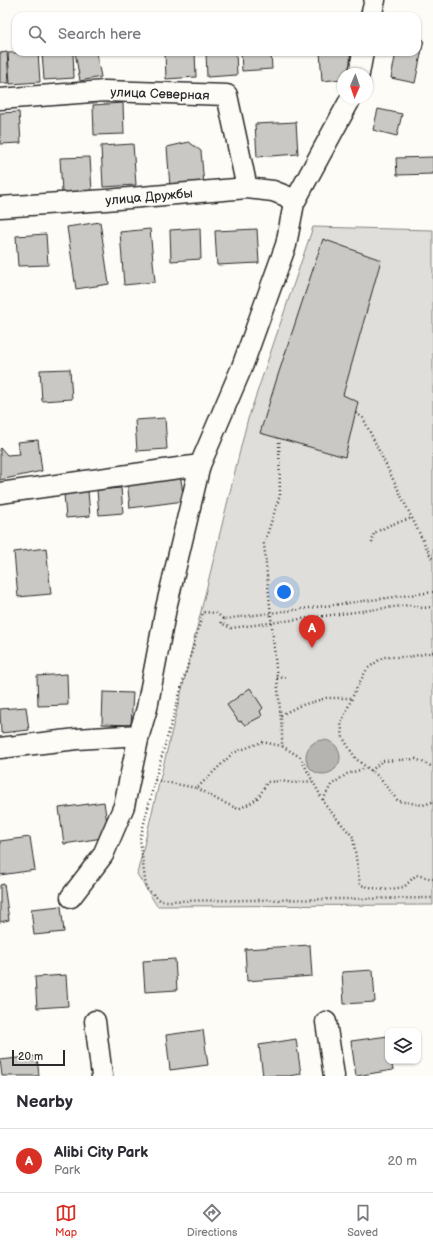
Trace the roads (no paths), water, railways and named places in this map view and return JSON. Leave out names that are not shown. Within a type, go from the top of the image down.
[{"type":"street","points":[[372,12],[375,0]]},
{"type":"street","points":[[360,68],[363,56]]},
{"type":"street","name":"улица Северная","points":[[0,99],[105,91],[227,95],[247,188]]},
{"type":"street","points":[[71,897],[104,855],[124,806],[139,735],[147,708],[166,608],[200,466],[242,367],[286,245],[294,203],[348,104]]},
{"type":"street","name":"улица Дружбы","points":[[0,207],[247,188],[273,191],[286,196],[294,203]]},
{"type":"street","points":[[0,494],[200,466]]},
{"type":"street","points":[[0,748],[77,739],[139,735]]},
{"type":"street","points":[[95,1021],[102,1076]]},
{"type":"street","points":[[326,1022],[334,1076]]},
{"type":"place","name":"Alibi City Park","points":[[312,648]]}]
